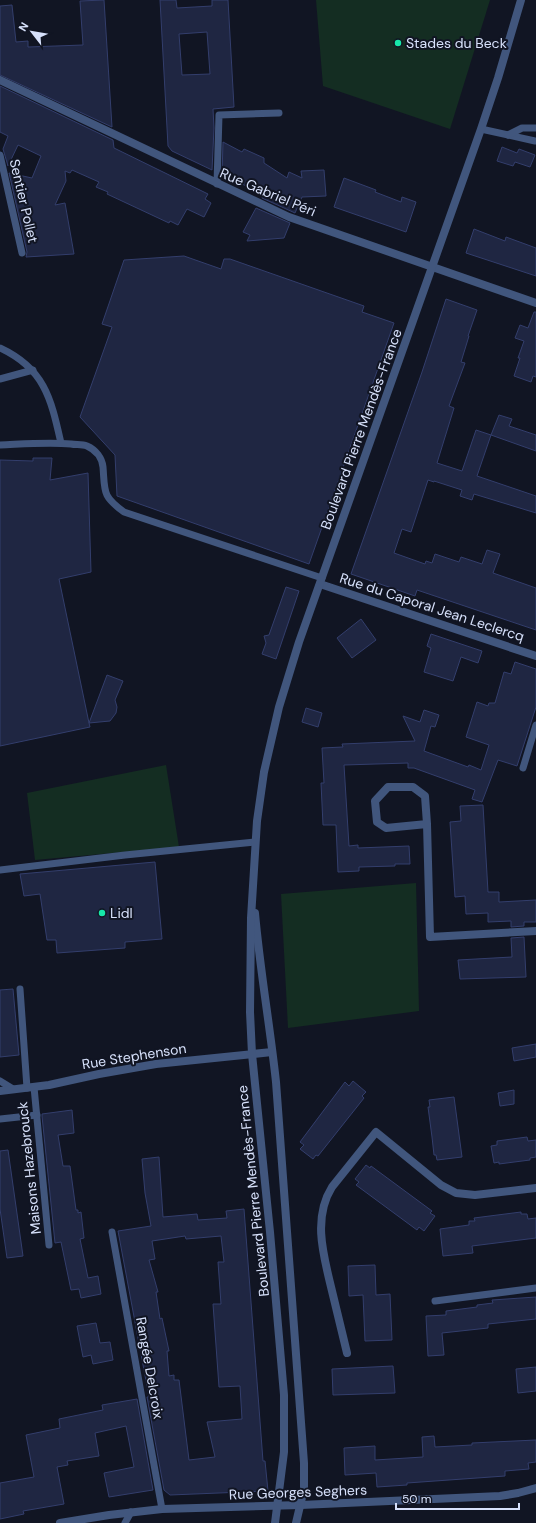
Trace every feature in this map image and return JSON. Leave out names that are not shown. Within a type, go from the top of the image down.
[{"type":"street","name":"Boulevard Pierre Mendès-France","points":[[274,1523],[284,1452],[284,1395],[270,1232],[252,1054],[250,936],[255,842],[264,772],[273,730],[289,674],[481,129],[521,0]]},
{"type":"street","name":"Rue Gabriel Péri","points":[[0,80],[289,217],[536,303]]},
{"type":"street","name":"Rue du Caporal Jean Leclercq","points":[[321,581],[536,656]]},
{"type":"street","points":[[427,824],[386,828],[377,822],[375,801],[388,787],[413,787],[425,796],[427,824],[430,937],[536,931]]},
{"type":"street","name":"Boulevard Pierre Mendès-France","points":[[253,873],[258,948],[272,1052],[304,1456],[304,1478],[301,1505],[296,1523]]},
{"type":"street","name":"Rue Stephenson","points":[[0,1091],[31,1088],[156,1064],[272,1052]]},
{"type":"street","points":[[347,1353],[323,1248],[321,1222],[322,1211],[327,1195],[332,1187],[376,1132],[441,1185],[456,1193],[475,1196],[536,1188]]},
{"type":"street","name":"Rue Georges Seghers","points":[[60,1523],[131,1512],[162,1509],[277,1506],[500,1496],[536,1488]]},
{"type":"lane","points":[[217,184],[219,115],[279,113]]},
{"type":"lane","points":[[508,135],[522,128],[536,128]]},
{"type":"lane","points":[[481,129],[535,142]]},
{"type":"lane","name":"Sentier Pollet","points":[[0,155],[22,253]]},
{"type":"lane","points":[[0,348],[16,356],[33,370],[43,385],[53,408],[61,443]]},
{"type":"lane","points":[[0,379],[33,370]]},
{"type":"lane","points":[[0,445],[61,443],[86,446],[99,456],[103,466],[105,493],[111,503],[124,512],[321,581]]},
{"type":"lane","points":[[523,768],[536,725]]},
{"type":"lane","points":[[0,870],[255,842]]},
{"type":"lane","name":"Maisons Hazebrouck","points":[[20,989],[31,1088],[37,1115],[49,1245]]},
{"type":"lane","points":[[0,1081],[13,1089]]},
{"type":"lane","points":[[0,1119],[37,1115]]},
{"type":"lane","name":"Rangée Delcroix","points":[[112,1232],[162,1509]]},
{"type":"lane","points":[[434,1301],[536,1288]]},
{"type":"lane","points":[[125,1523],[131,1512]]},
{"type":"green space","name":"Stades du Beck","points":[[316,0],[490,0],[450,129],[323,86]]},
{"type":"green space","points":[[166,765],[179,847],[35,860],[27,793]]},
{"type":"green space","points":[[416,883],[419,1011],[288,1028],[281,894]]},
{"type":"building","points":[[104,0],[112,127],[0,75],[0,6],[12,5],[16,42],[28,41],[28,47],[83,45],[80,1]]},
{"type":"building","points":[[160,0],[176,0],[177,8],[212,6],[212,0],[228,0],[234,107],[213,109],[214,128],[212,170],[172,151],[168,146]],"holes":[[[207,32],[210,74],[182,75],[179,34]]]},
{"type":"building","points":[[0,86],[113,140],[114,148],[208,194],[205,199],[211,203],[204,217],[187,209],[178,225],[170,221],[169,223],[107,194],[108,192],[96,187],[99,182],[72,170],[70,173],[65,171],[66,181],[55,205],[65,203],[74,254],[26,257],[27,252],[9,173],[32,178],[41,156],[18,145],[8,166],[3,149],[8,136],[0,132]]},
{"type":"building","points":[[223,142],[242,152],[244,149],[264,158],[264,163],[287,178],[289,172],[302,178],[301,171],[324,170],[326,196],[302,197],[295,213],[262,198],[264,194],[222,175]]},
{"type":"building","points":[[502,147],[517,153],[519,149],[535,155],[530,167],[515,162],[513,166],[497,161]]},
{"type":"building","points":[[344,178],[376,190],[375,192],[401,202],[402,197],[416,202],[406,232],[334,207]]},
{"type":"building","points":[[256,208],[290,223],[284,238],[247,241],[250,235],[243,232]]},
{"type":"building","points":[[474,229],[505,241],[506,237],[536,248],[536,276],[466,253]]},
{"type":"building","points":[[184,256],[221,269],[224,259],[230,259],[364,306],[362,312],[394,323],[309,564],[117,496],[115,455],[80,417],[112,327],[102,324],[124,260]]},
{"type":"building","points":[[446,299],[477,310],[461,362],[465,363],[449,406],[454,408],[437,463],[462,471],[476,430],[491,435],[477,476],[536,496],[536,513],[474,494],[472,500],[460,496],[462,490],[428,480],[411,532],[402,529],[394,553],[425,564],[426,561],[432,563],[435,554],[459,562],[461,557],[482,564],[487,550],[500,554],[493,573],[536,588],[536,630],[417,590],[415,596],[351,574]]},
{"type":"building","points":[[534,312],[536,312],[536,377],[533,376],[531,382],[514,376],[524,341],[515,338],[520,325],[528,328]]},
{"type":"building","points":[[499,415],[512,419],[509,426],[536,435],[536,451],[491,435]]},
{"type":"building","points":[[33,458],[52,458],[50,480],[88,473],[91,572],[59,579],[90,727],[0,746],[0,460],[33,461]]},
{"type":"building","points":[[286,587],[299,591],[276,659],[262,654],[266,643],[264,636],[269,635]]},
{"type":"building","points":[[361,619],[376,640],[352,658],[337,638]]},
{"type":"building","points":[[431,634],[482,651],[478,663],[461,657],[453,681],[424,672],[431,648],[427,646]]},
{"type":"building","points":[[515,662],[536,669],[536,707],[517,766],[498,760],[482,802],[472,799],[475,790],[414,768],[408,768],[408,763],[344,765],[349,846],[358,845],[358,848],[409,846],[410,864],[359,867],[359,871],[338,872],[336,825],[323,825],[321,783],[324,783],[322,748],[343,747],[342,744],[415,741],[403,716],[420,722],[424,710],[439,715],[435,727],[431,726],[424,751],[468,767],[469,765],[481,770],[489,745],[466,737],[477,702],[488,706],[489,703],[495,703],[504,672],[511,674]]},
{"type":"building","points":[[107,675],[123,681],[115,700],[117,707],[116,713],[110,721],[89,723]]},
{"type":"building","points":[[306,708],[322,713],[318,727],[302,722]]},
{"type":"building","points":[[483,805],[488,892],[499,892],[499,902],[536,900],[536,922],[524,922],[524,926],[511,927],[511,921],[488,922],[488,913],[466,914],[465,896],[455,897],[450,822],[461,821],[460,806]]},
{"type":"building","name":"Lidl","points":[[155,862],[162,939],[125,942],[125,948],[57,953],[56,940],[47,940],[40,894],[24,896],[20,874]]},
{"type":"building","points":[[524,937],[526,977],[460,979],[458,960],[512,957],[511,938]]},
{"type":"building","points":[[13,989],[19,1055],[0,1057],[0,990]]},
{"type":"building","points":[[536,1044],[536,1057],[514,1061],[512,1048]]},
{"type":"building","points":[[353,1081],[366,1092],[362,1096],[364,1098],[318,1156],[316,1155],[313,1159],[300,1149],[304,1145],[300,1142],[345,1082],[349,1086]]},
{"type":"building","points":[[514,1090],[514,1104],[500,1106],[498,1093]]},
{"type":"building","points":[[454,1097],[462,1157],[437,1160],[436,1155],[434,1155],[428,1107],[430,1107],[429,1100]]},
{"type":"building","points":[[72,1110],[74,1133],[58,1135],[63,1166],[70,1166],[76,1210],[78,1210],[78,1213],[81,1212],[84,1238],[80,1239],[88,1278],[98,1276],[101,1294],[81,1298],[79,1289],[71,1290],[61,1242],[55,1243],[42,1116],[42,1114]]},
{"type":"building","points":[[527,1137],[528,1141],[536,1140],[536,1157],[530,1158],[530,1160],[499,1164],[499,1162],[494,1163],[491,1146],[497,1145],[497,1141]]},
{"type":"building","points":[[8,1150],[23,1256],[7,1258],[0,1209],[0,1151]]},
{"type":"building","points":[[159,1157],[163,1217],[197,1214],[198,1220],[227,1218],[226,1211],[244,1209],[263,1461],[265,1461],[268,1491],[170,1495],[164,1490],[147,1397],[149,1397],[118,1231],[151,1226],[145,1193],[142,1159]],"holes":[[[185,1236],[186,1239],[221,1236],[224,1262],[218,1262],[221,1304],[213,1304],[219,1387],[240,1386],[242,1419],[207,1422],[215,1457],[189,1460],[179,1380],[174,1380],[174,1375],[169,1376],[167,1351],[169,1351],[162,1318],[160,1319],[156,1292],[158,1292],[149,1260],[155,1259],[152,1241]]]},
{"type":"building","points":[[366,1165],[370,1168],[371,1166],[432,1211],[430,1213],[435,1216],[424,1231],[419,1227],[417,1230],[356,1185],[359,1182],[355,1179]]},
{"type":"building","points":[[521,1212],[521,1214],[527,1214],[528,1219],[536,1218],[536,1238],[472,1246],[473,1253],[443,1256],[440,1229],[469,1225],[469,1221],[475,1221],[474,1218]]},
{"type":"building","points":[[375,1265],[376,1295],[390,1294],[392,1340],[365,1341],[363,1295],[349,1296],[348,1266]]},
{"type":"building","points":[[536,1297],[536,1319],[488,1324],[488,1328],[442,1333],[444,1355],[428,1356],[426,1316],[446,1315],[446,1311],[477,1307],[477,1305],[493,1303],[492,1300]]},
{"type":"building","points":[[96,1323],[100,1343],[110,1342],[113,1360],[93,1364],[91,1355],[83,1357],[77,1326]]},
{"type":"building","points":[[393,1366],[395,1393],[333,1395],[332,1369]]},
{"type":"building","points":[[536,1367],[536,1391],[518,1393],[516,1369]]},
{"type":"building","points":[[137,1399],[153,1490],[109,1497],[104,1473],[134,1467],[126,1426],[95,1433],[99,1456],[67,1461],[68,1465],[57,1467],[64,1504],[23,1511],[24,1514],[0,1519],[0,1483],[34,1477],[26,1435],[60,1428],[59,1419],[103,1410],[102,1405]]},
{"type":"building","points":[[434,1436],[435,1447],[472,1445],[472,1443],[536,1440],[536,1462],[528,1463],[529,1469],[505,1471],[505,1476],[407,1483],[407,1485],[377,1487],[376,1473],[345,1475],[344,1448],[375,1446],[375,1460],[423,1457],[422,1437]]},
{"type":"place","name":"Stades du Beck","points":[[398,43]]},
{"type":"place","name":"Lidl","points":[[102,913]]}]
